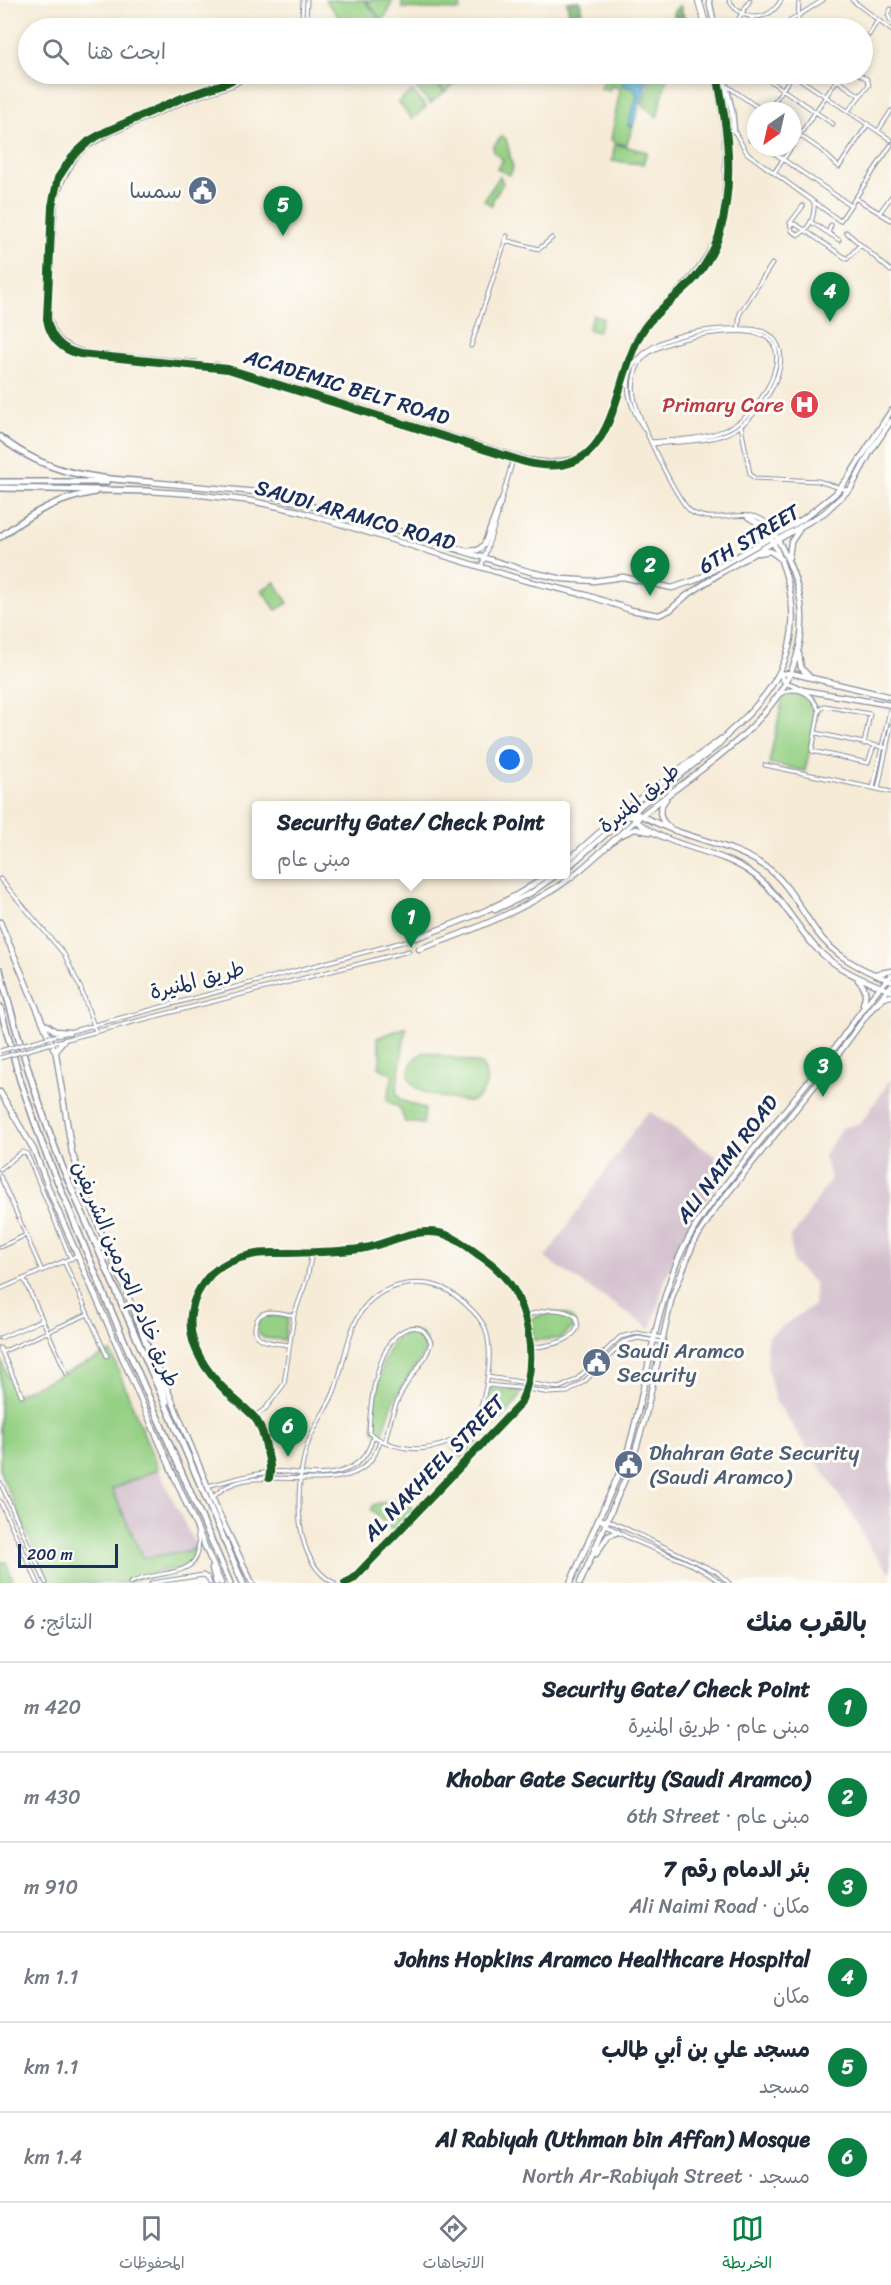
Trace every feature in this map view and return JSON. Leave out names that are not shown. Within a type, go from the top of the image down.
[{"type":"highway","points":[[0,437],[22,454],[70,474],[150,482]]},
{"type":"highway","points":[[0,482],[150,482]]},
{"type":"highway","points":[[0,488],[148,491]]},
{"type":"highway","points":[[0,537],[20,521],[55,502],[94,492],[119,489]]},
{"type":"highway","points":[[450,547],[466,550]]},
{"type":"highway","name":"طريق خادم الحرمين الشريفين","points":[[0,970],[12,1018],[42,1114],[58,1155],[243,1583]]},
{"type":"highway","name":"طريق خادم الحرمين الشريفين","points":[[0,1007],[20,1080],[43,1146],[102,1291],[231,1583]]},
{"type":"highway","points":[[135,1312],[184,1451]]},
{"type":"main road","points":[[709,0],[712,18]]},
{"type":"main road","points":[[726,85],[734,131]]},
{"type":"main road","name":"6TH STREET","points":[[484,558],[563,579],[594,581],[623,578],[662,587],[681,586],[696,580],[803,519],[839,489],[891,411]]},
{"type":"main road","name":"6TH STREET","points":[[481,568],[586,595],[631,610],[659,615],[665,613],[686,596],[748,557],[824,513],[849,490],[891,421]]},
{"type":"main road","name":"SAUDI ARAMCO ROAD","points":[[150,482],[257,492],[364,519],[484,558]]},
{"type":"main road","name":"SAUDI ARAMCO ROAD","points":[[148,491],[252,501],[298,512],[481,568]]},
{"type":"main road","points":[[466,550],[473,551],[484,546],[500,503]]},
{"type":"main road","points":[[748,518],[758,523],[764,531],[764,537],[756,546]]},
{"type":"main road","points":[[789,560],[792,538],[806,524]]},
{"type":"main road","points":[[773,535],[789,560],[801,595],[798,658],[801,668],[813,678]]},
{"type":"main road","name":"طريق المنيرة","points":[[570,858],[628,807],[729,733],[753,710],[780,674],[792,642],[794,617],[790,585],[776,541]]},
{"type":"main road","points":[[748,557],[767,551],[774,553],[783,562]]},
{"type":"main road","name":"طريق المنيرة","points":[[570,877],[642,815],[736,741],[764,715],[791,673],[799,646]]},
{"type":"main road","points":[[891,697],[791,673],[780,674],[785,682],[803,690],[891,704]]},
{"type":"main road","points":[[667,838],[635,821],[634,814],[640,806],[698,761],[729,733]]},
{"type":"main road","points":[[670,793],[660,806],[660,813],[663,822],[676,832]]},
{"type":"main road","points":[[570,865],[624,818],[634,814],[642,815],[676,832],[742,854],[769,869],[783,882],[828,944],[844,959],[890,982]]},
{"type":"main road","points":[[614,839],[631,830],[639,829],[730,860],[758,877],[778,897],[816,947],[862,984],[866,992],[858,1015]]},
{"type":"main road","points":[[481,914],[516,896],[542,879]]},
{"type":"main road","points":[[416,938],[519,900],[550,879]]},
{"type":"main road","name":"طريق المنيرة","points":[[419,949],[532,902],[568,879]]},
{"type":"main road","points":[[0,921],[56,1054],[72,1153],[101,1232],[207,1486],[252,1583]]},
{"type":"main road","points":[[849,973],[880,987],[890,982]]},
{"type":"main road","points":[[869,973],[884,974],[890,982]]},
{"type":"main road","name":"ALI NAIMI ROAD","points":[[625,1460],[641,1408],[663,1303],[674,1269],[687,1240],[700,1218],[832,1052],[880,987],[890,982]]},
{"type":"main road","name":"ALI NAIMI ROAD","points":[[632,1462],[647,1411],[678,1280],[700,1231],[839,1054],[890,982]]},
{"type":"main road","points":[[868,1012],[884,998],[891,996]]},
{"type":"main road","points":[[41,1015],[51,1029],[69,1032]]},
{"type":"main road","points":[[56,1054],[57,1048],[64,1040]]},
{"type":"main road","points":[[0,1092],[34,1150],[221,1583]]},
{"type":"main road","points":[[628,1451],[631,1455],[635,1453]]},
{"type":"main road","points":[[570,1583],[621,1470],[625,1471],[628,1473],[580,1583]]},
{"type":"main road","points":[[591,1561],[610,1534],[618,1532]]},
{"type":"main road","points":[[206,1549],[216,1583]]},
{"type":"street","points":[[302,18],[305,0]]},
{"type":"street","points":[[699,0],[704,18]]},
{"type":"street","points":[[729,0],[741,14],[751,17],[767,14],[774,10],[781,0]]},
{"type":"street","points":[[739,18],[750,0]]},
{"type":"street","points":[[798,16],[799,0]]},
{"type":"street","points":[[795,18],[823,0]]},
{"type":"street","points":[[852,0],[891,30]]},
{"type":"street","points":[[891,9],[888,15],[891,21]]},
{"type":"street","points":[[873,28],[878,20]]},
{"type":"street","name":"ACADEMIC BELT ROAD","points":[[223,84],[185,97],[89,141],[72,157],[58,178],[52,206],[47,319],[54,339],[64,348],[80,354],[228,369],[514,456]]},
{"type":"street","name":"ACADEMIC BELT ROAD","points":[[236,84],[189,100],[108,135],[87,147],[71,164],[60,186],[55,208],[49,310],[50,325],[57,336],[71,348],[86,352],[223,365],[514,456],[533,464],[557,465],[584,455],[594,446],[609,425],[632,354],[644,329],[659,311],[688,285],[716,244],[725,214],[729,148],[717,84]]},
{"type":"street","points":[[775,84],[833,124]]},
{"type":"street","points":[[774,102],[786,84]]},
{"type":"street","points":[[808,84],[891,140]]},
{"type":"street","points":[[801,134],[834,84]]},
{"type":"street","points":[[843,84],[860,96]]},
{"type":"street","points":[[848,111],[869,84]]},
{"type":"street","points":[[726,85],[750,102]]},
{"type":"street","points":[[878,131],[891,111]]},
{"type":"street","points":[[801,137],[821,150],[839,167],[868,124]]},
{"type":"street","points":[[734,131],[747,153],[840,221],[891,146]]},
{"type":"street","points":[[778,156],[850,205]]},
{"type":"street","points":[[774,173],[787,156]]},
{"type":"street","points":[[880,213],[891,197]]},
{"type":"street","points":[[855,198],[891,220]]},
{"type":"street","points":[[790,223],[792,231],[796,234],[799,235],[806,231],[815,214],[814,202]]},
{"type":"street","points":[[790,223],[803,206]]},
{"type":"street","points":[[811,222],[839,240]]},
{"type":"street","points":[[790,223],[848,259],[860,244]]},
{"type":"street","points":[[828,233],[831,225]]},
{"type":"street","points":[[846,232],[891,271]]},
{"type":"street","points":[[471,346],[506,238],[539,249],[552,238]]},
{"type":"street","points":[[738,330],[740,313],[772,264]]},
{"type":"street","points":[[647,434],[634,395],[635,372],[642,358],[653,350],[686,338],[738,330]]},
{"type":"street","points":[[652,443],[715,438],[741,424],[757,411],[776,382],[781,357],[777,342],[767,333],[738,330],[693,333],[659,344],[642,354],[631,371],[629,383],[630,402],[681,502],[690,511],[706,516],[752,514],[768,523],[773,535]]},
{"type":"street","points":[[741,424],[750,474],[754,478],[818,481],[839,489],[849,490]]},
{"type":"street","points":[[481,568],[514,456]]},
{"type":"street","points":[[740,516],[763,525],[773,535]]},
{"type":"street","points":[[774,699],[784,692],[803,690],[817,704],[819,711],[812,751],[868,763],[874,746]]},
{"type":"street","points":[[873,788],[891,704]]},
{"type":"street","points":[[819,711],[824,706],[870,714],[864,744]]},
{"type":"street","points":[[878,789],[891,726]]},
{"type":"street","points":[[816,733],[887,748]]},
{"type":"street","points":[[765,765],[891,792]]},
{"type":"street","points":[[0,879],[64,954],[81,989],[96,1032]]},
{"type":"street","name":"طريق المنيرة","points":[[0,1051],[406,941]]},
{"type":"street","name":"طريق المنيرة","points":[[0,1058],[409,951]]},
{"type":"street","points":[[0,1168],[16,1155],[22,1152],[27,1154],[71,1258]]},
{"type":"street","points":[[0,1176],[42,1271]]},
{"type":"street","name":"AL NAKHEEL STREET","points":[[269,1478],[271,1472],[263,1432],[254,1417],[229,1395],[199,1357],[192,1341],[190,1321],[193,1302],[200,1287],[226,1263],[252,1254],[367,1247],[423,1231],[444,1234],[464,1244],[500,1272],[513,1291],[524,1317],[530,1349],[528,1389],[520,1404],[402,1529],[352,1579],[345,1583]]},
{"type":"street","points":[[0,1246],[26,1235]]},
{"type":"street","points":[[254,1417],[266,1408],[284,1384],[294,1315],[308,1279],[312,1252]]},
{"type":"street","points":[[0,1289],[78,1255]]},
{"type":"street","points":[[64,1261],[107,1356]]},
{"type":"street","points":[[24,1279],[66,1374]]},
{"type":"street","points":[[334,1583],[327,1579],[313,1563],[300,1527],[301,1476],[306,1449],[336,1386],[352,1326],[361,1311],[376,1294],[391,1287],[413,1283],[441,1287],[467,1304],[485,1327],[490,1359],[487,1384],[475,1420],[459,1437],[441,1447],[422,1450],[380,1441],[369,1433],[371,1400],[376,1380],[390,1343],[397,1334],[405,1329],[416,1327],[423,1329],[431,1342],[430,1348],[395,1404],[385,1442]]},
{"type":"street","points":[[524,1317],[557,1309],[567,1311],[576,1317],[578,1326],[563,1342],[530,1349]]},
{"type":"street","points":[[22,1396],[1,1350],[88,1314]]},
{"type":"street","points":[[289,1345],[264,1341],[256,1336],[254,1329],[258,1316],[262,1314],[294,1315]]},
{"type":"street","points":[[0,1338],[42,1320]]},
{"type":"street","points":[[488,1377],[559,1388],[568,1385],[620,1337],[637,1333],[655,1339]]},
{"type":"street","points":[[487,1384],[549,1393],[568,1392],[585,1381],[623,1342],[638,1338],[662,1340]]},
{"type":"street","points":[[213,1499],[222,1489],[234,1484],[269,1478],[331,1474],[351,1467],[368,1453],[373,1436]]},
{"type":"street","points":[[207,1486],[240,1477],[287,1471],[315,1480],[337,1478],[356,1472],[367,1463],[377,1451],[380,1441]]},
{"type":"street","points":[[0,1482],[46,1583]]},
{"type":"street","points":[[6,1496],[0,1500],[38,1583]]},
{"type":"street","points":[[599,1519],[717,1572],[729,1583]]},
{"type":"street","points":[[130,1583],[191,1566],[200,1552],[195,1522]]},
{"type":"street","points":[[607,1522],[618,1532],[698,1569],[721,1583]]},
{"type":"street","points":[[151,1583],[203,1575],[210,1583]]},
{"type":"shaded area","points":[[891,1079],[891,1574],[869,1547],[855,1519],[775,1400],[767,1365],[766,1345],[769,1335],[814,1305],[815,1284],[793,1263],[790,1237],[801,1225],[831,1178],[824,1156],[841,1128],[861,1123]]},
{"type":"shaded area","points":[[650,1112],[715,1156],[718,1169],[725,1175],[705,1201],[678,1245],[651,1329],[545,1258],[643,1117]]},
{"type":"shaded area","points":[[158,1469],[196,1547],[194,1550],[143,1559],[112,1488]]},
{"type":"green space","points":[[325,0],[364,0],[378,18],[340,18]]},
{"type":"green space","points":[[366,0],[392,0],[389,11],[384,18],[380,18]]},
{"type":"green space","points":[[402,0],[460,0],[460,10],[402,8]]},
{"type":"green space","points":[[580,1],[582,13],[573,13],[573,18],[570,18],[567,2]]},
{"type":"green space","points":[[680,5],[684,17],[674,18],[674,11]]},
{"type":"green space","points":[[413,84],[437,84],[444,92],[430,104]]},
{"type":"green space","points":[[439,84],[454,84],[445,92]]},
{"type":"green space","points":[[602,84],[623,84],[635,89],[637,97],[628,125],[633,127],[626,146],[611,140],[620,88],[611,86],[609,91],[600,88]]},
{"type":"green space","points":[[649,84],[665,84],[657,117],[642,104]]},
{"type":"green space","points":[[412,91],[426,107],[412,119],[398,102]]},
{"type":"green space","points":[[502,136],[506,139],[513,168],[510,175],[497,169],[503,160],[494,152],[493,147]]},
{"type":"green space","points":[[615,144],[647,152],[643,164],[612,161]]},
{"type":"green space","points":[[500,176],[503,183],[493,199],[492,206],[484,200]]},
{"type":"green space","points":[[593,315],[603,318],[598,332],[588,329]]},
{"type":"green space","points":[[275,582],[288,603],[276,610],[262,590]]},
{"type":"green space","points":[[793,694],[808,697],[818,710],[805,771],[769,763],[783,698]]},
{"type":"green space","points":[[406,1027],[396,1093],[401,1100],[425,1109],[423,1124],[405,1122],[400,1108],[387,1100],[393,1075],[379,1067],[381,1054],[377,1038]]},
{"type":"green space","points":[[426,1052],[481,1064],[486,1075],[484,1091],[470,1102],[440,1097],[420,1090],[413,1085],[409,1077],[410,1067],[416,1057]]},
{"type":"green space","points":[[552,1312],[566,1314],[574,1320],[574,1327],[559,1339],[534,1340],[529,1319]]},
{"type":"green space","points":[[264,1315],[288,1318],[284,1340],[264,1338],[259,1334],[257,1323]]},
{"type":"green space","points":[[412,1331],[420,1332],[427,1341],[426,1348],[420,1361],[396,1396],[382,1436],[373,1430],[376,1394],[382,1367],[392,1344],[400,1335]]},
{"type":"green space","points":[[111,1352],[158,1469],[112,1489],[143,1558],[193,1550],[196,1547],[194,1561],[186,1567],[156,1572],[127,1583],[49,1583],[0,1472],[0,1358],[16,1395]]},
{"type":"green space","points":[[489,1389],[522,1391],[516,1403],[462,1458],[451,1447],[465,1435],[481,1414]]},
{"type":"green space","points":[[399,1497],[405,1499],[414,1509],[392,1530],[371,1510],[373,1505]]},
{"type":"green space","points":[[0,1562],[6,1562],[14,1583],[0,1583]]},
{"type":"water","points":[[646,84],[633,126],[628,125],[637,97],[635,89],[623,85]]},
{"type":"cycle path","points":[[223,84],[182,98],[89,141],[72,157],[58,178],[52,206],[47,319],[51,332],[58,342],[67,349],[80,354],[228,369],[525,462],[557,466],[580,459],[596,444],[608,423],[633,349],[645,327],[690,284],[715,247],[725,212],[728,173],[724,113],[719,84]]},
{"type":"cycle path","points":[[269,1478],[269,1461],[259,1424],[212,1376],[195,1347],[191,1325],[193,1303],[200,1288],[211,1274],[230,1262],[255,1254],[355,1250],[404,1236],[434,1232],[444,1234],[467,1246],[495,1267],[511,1285],[519,1301],[529,1335],[529,1371],[520,1404],[353,1579],[345,1583]]},
{"type":"place","name":"سمسا","points":[[203,191]]},
{"type":"place","name":"مسجد علي بن أبي طالب","points":[[283,236]]},
{"type":"place","name":"Johns Hopkins Aramco Healthcare Hospital","points":[[830,322]]},
{"type":"place","name":"Primary Care","points":[[805,405]]},
{"type":"place","name":"Khobar Gate Security (Saudi Aramco)","points":[[650,596]]},
{"type":"place","name":"Security Gate/ Check Point","points":[[411,948]]},
{"type":"place","name":"بئر الدمام رقم 7","points":[[823,1097]]},
{"type":"place","name":"Saudi Aramco Security","points":[[596,1363]]},
{"type":"place","name":"Al Rabiyah (Uthman bin Affan) Mosque","points":[[288,1457]]},
{"type":"place","name":"Dhahran Gate Security (Saudi Aramco)","points":[[628,1465]]}]
